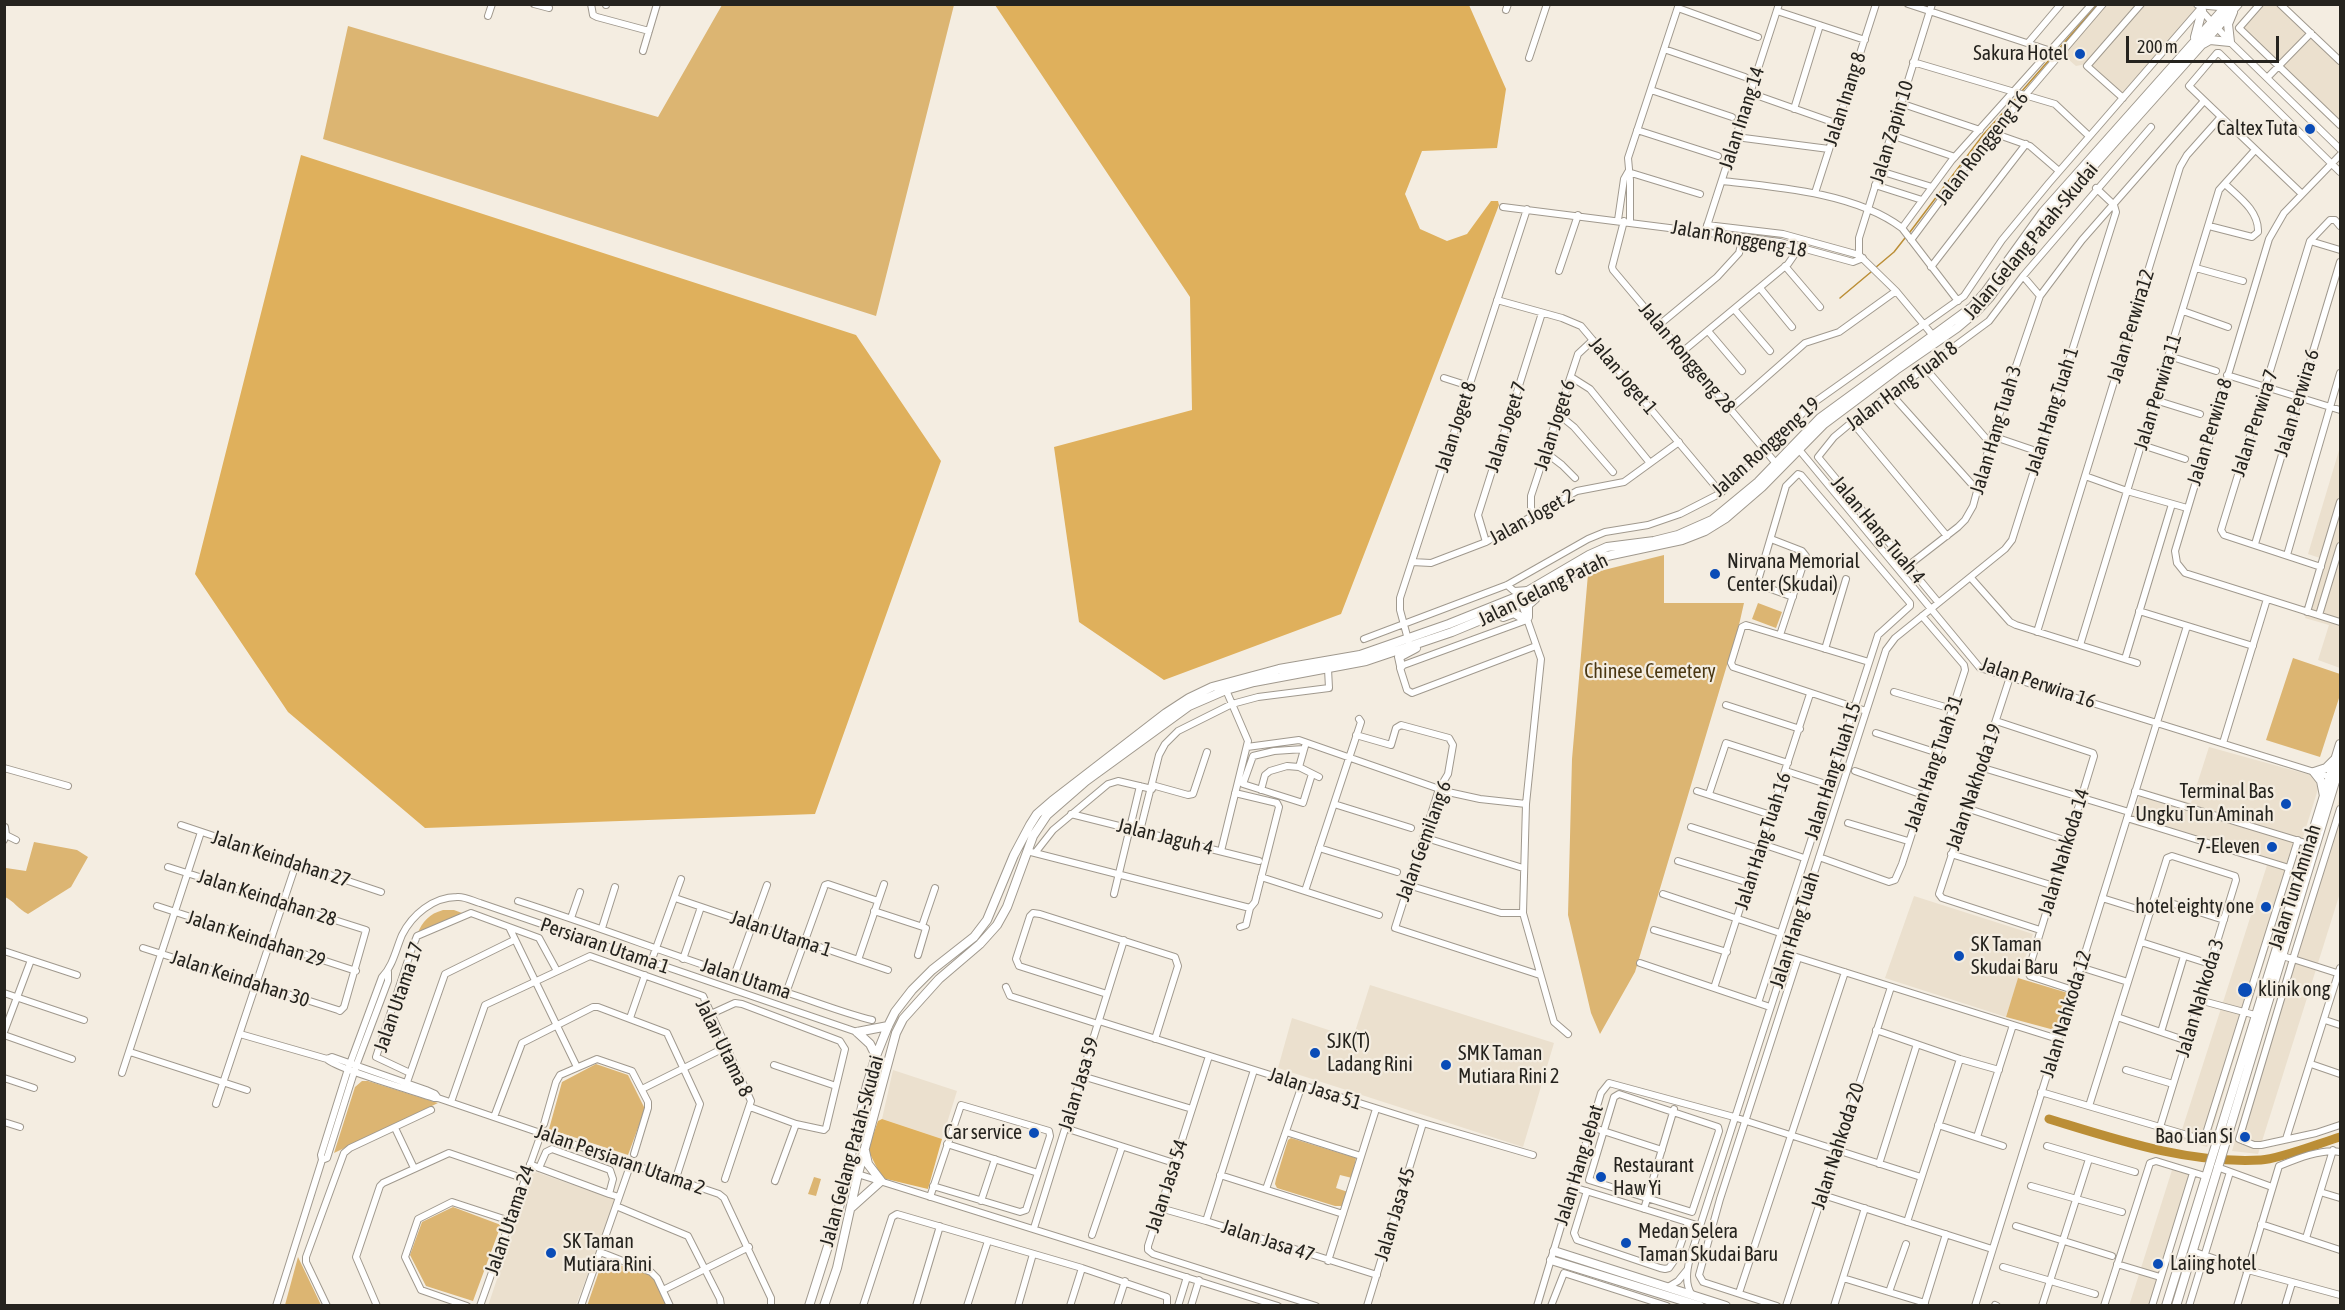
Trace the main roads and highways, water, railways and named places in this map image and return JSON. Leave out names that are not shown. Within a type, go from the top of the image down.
[{"type":"main road","points":[[2226,4],[2199,7],[2195,45],[2210,40],[2230,42],[2228,24],[2238,4]]},
{"type":"main road","name":"Jalan Gelang Patah-Skudai","points":[[2214,24],[2226,4]]},
{"type":"main road","name":"Jalan Gelang Patah-Skudai","points":[[1797,447],[1935,338],[1976,312],[1990,297],[2047,218],[2195,45],[2214,24],[2238,4]]},
{"type":"main road","name":"Jalan Gelang Patah","points":[[1228,681],[1360,655],[1442,635],[1475,623],[1594,561],[1607,556],[1658,546],[1705,531],[1726,518],[1797,447]]},
{"type":"main road","points":[[1475,623],[1514,613],[1525,619],[1528,606],[1542,588]]},
{"type":"main road","name":"Jalan Gelang Patah","points":[[1226,690],[1254,682],[1366,661],[1519,600]]},
{"type":"main road","points":[[1401,666],[1401,656],[1442,635]]},
{"type":"main road","points":[[1193,696],[1216,688],[1226,690],[1235,682],[1252,675]]},
{"type":"main road","name":"Jalan Gelang Patah-Skudai","points":[[809,1305],[836,1221],[876,1056],[895,1012],[932,970],[974,937],[987,920],[1014,855],[1037,814],[1166,713],[1193,696],[1228,681]]},
{"type":"main road","name":"Jalan Gelang Patah-Skudai","points":[[824,1305],[837,1268],[864,1149],[896,1033],[903,1019],[939,979],[981,944],[997,924],[1031,852],[1041,823],[1061,801],[1189,706],[1226,690]]},
{"type":"main road","name":"Jalan Tun Aminah","points":[[2337,781],[2337,755],[2340,744]]},
{"type":"main road","points":[[2328,796],[2314,772],[2326,768],[2337,755]]},
{"type":"main road","name":"Jalan Tun Aminah","points":[[2176,1305],[2255,1016],[2309,844],[2328,796],[2337,781],[2340,765]]},
{"type":"main road","points":[[2328,796],[2337,781]]},
{"type":"main road","name":"Jalan Tun Aminah","points":[[2221,1140],[2282,956],[2328,796]]},
{"type":"main road","points":[[876,1056],[870,1044],[856,1032],[888,1026]]},
{"type":"main road","points":[[851,1209],[861,1197],[881,1181],[868,1164],[864,1149]]},
{"type":"main road","name":"Jalan Tun Aminah","points":[[2166,1305],[2205,1176],[2214,1166]]},
{"type":"main road","points":[[1554,1251],[1596,1269],[1700,1305]]},
{"type":"main road","points":[[1551,1260],[1668,1287],[1726,1305]]},
{"type":"main road","points":[[809,1305],[824,1282],[826,1285],[824,1305]]},
{"type":"waterway","points":[[2022,91],[2098,4]]},
{"type":"waterway","points":[[1910,232],[1983,135],[2019,95]]},
{"type":"waterway","points":[[1875,268],[1894,252],[1905,238]]},
{"type":"waterway","points":[[1840,298],[1871,272]]},
{"type":"waterway","points":[[2049,1119],[2154,1149],[2234,1160],[2269,1159],[2340,1137]]},
{"type":"place","name":"Sakura Hotel","points":[[2080,54]]},
{"type":"place","name":"Caltex Tuta","points":[[2310,129]]},
{"type":"place","name":"Nirvana Memorial Center (Skudai)","points":[[1715,574]]},
{"type":"place","name":"Terminal Bas Ungku Tun Aminah","points":[[2286,804]]},
{"type":"place","name":"7-Eleven","points":[[2272,847]]},
{"type":"place","name":"hotel eighty one","points":[[2266,907]]},
{"type":"place","name":"SK Taman Skudai Baru","points":[[1959,956]]},
{"type":"place","name":"klinik ong","points":[[2245,990]]},
{"type":"place","name":"SJK(T) Ladang Rini","points":[[1315,1053]]},
{"type":"place","name":"SMK Taman Mutiara Rini 2","points":[[1446,1065]]},
{"type":"place","name":"Car service","points":[[1034,1133]]},
{"type":"place","name":"Bao Lian Si","points":[[2245,1137]]},
{"type":"place","name":"Restaurant Haw Yi","points":[[1601,1177]]},
{"type":"place","name":"Medan Selera Taman Skudai Baru","points":[[1626,1243]]},
{"type":"place","name":"SK Taman Mutiara Rini","points":[[551,1253]]},
{"type":"place","name":"Laiing hotel","points":[[2158,1264]]},
{"type":"park label","name":"Chinese Cemetery","points":[[1650,672]]}]
